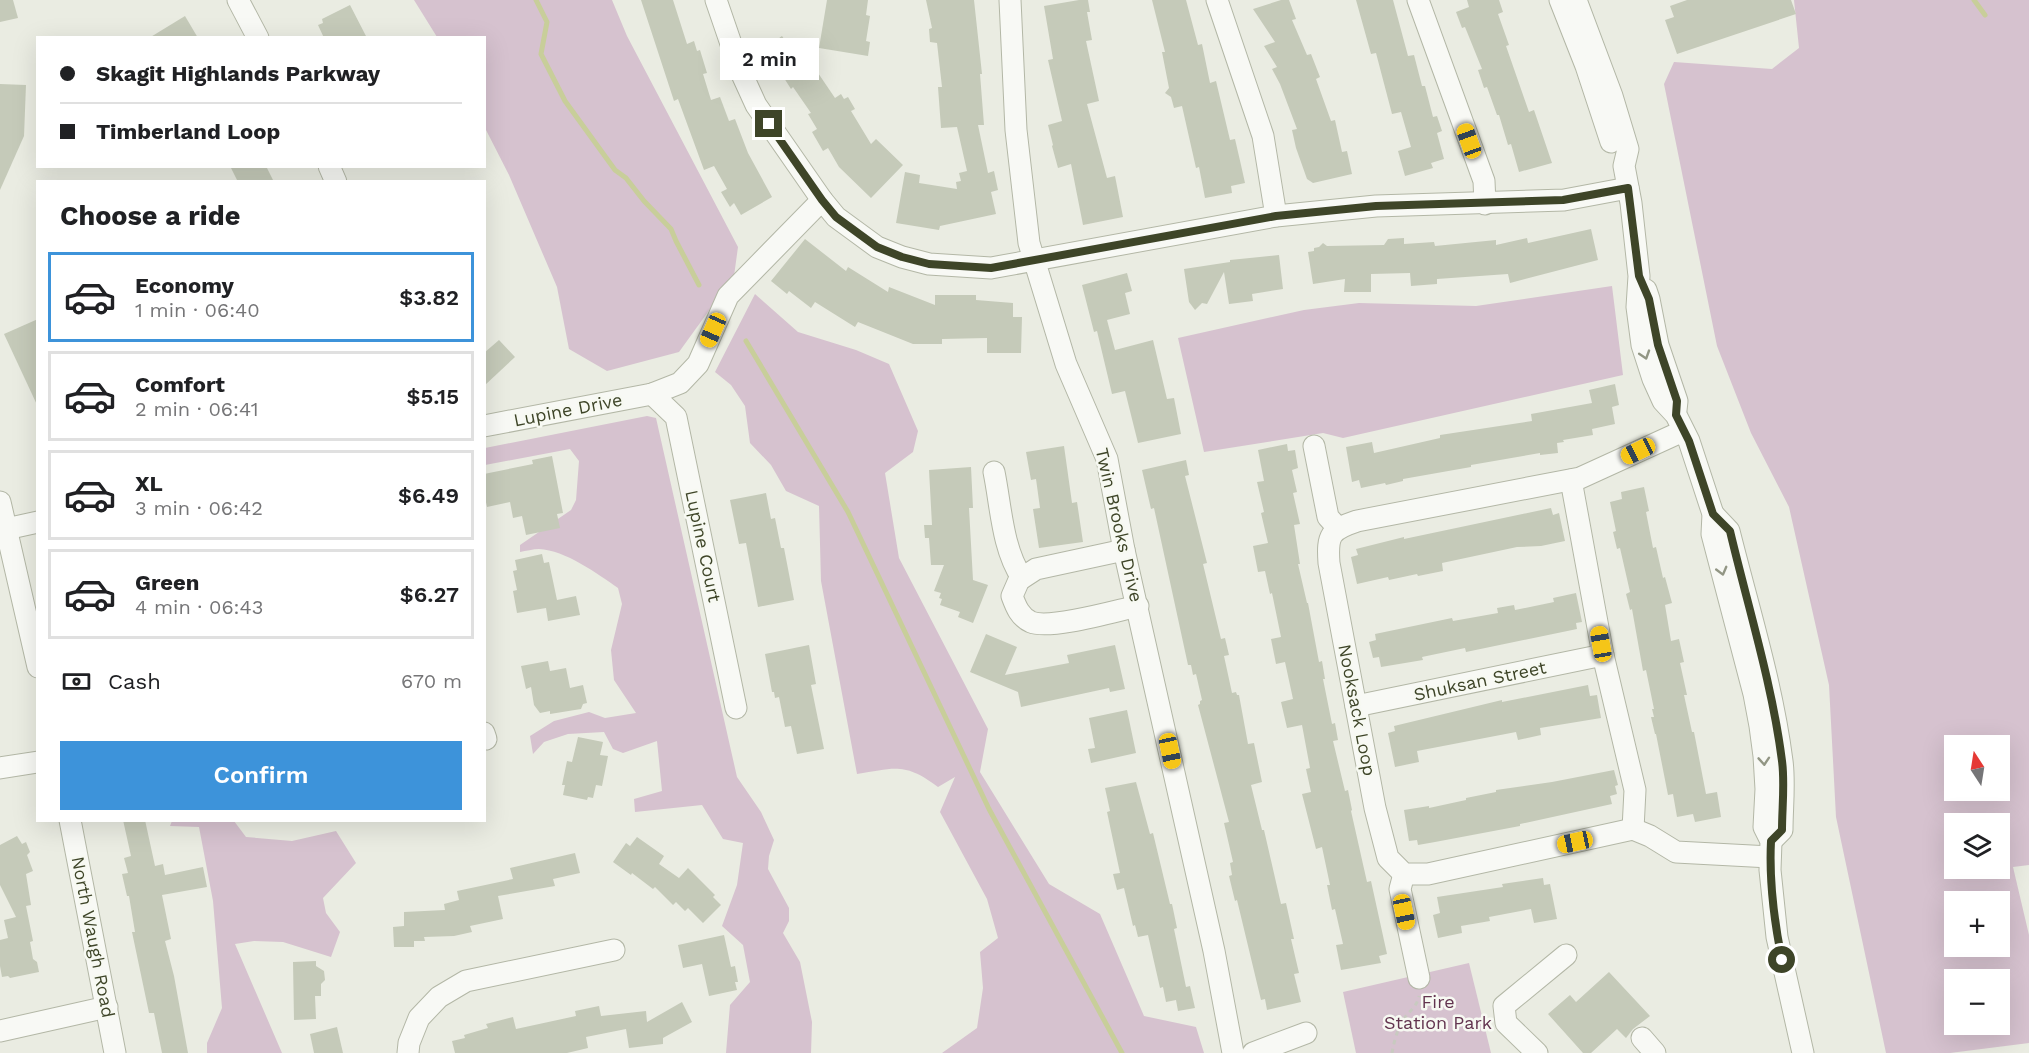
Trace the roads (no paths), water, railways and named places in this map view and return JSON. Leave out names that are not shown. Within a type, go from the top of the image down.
[{"type":"street","points":[[238,0],[257,36]]},
{"type":"street","points":[[716,0],[740,70],[756,105],[822,200],[836,217],[877,247],[929,264],[991,268],[1276,216],[1376,206],[1563,200],[1628,188]]},
{"type":"street","name":"Twin Brooks Drive","points":[[1010,0],[1016,130],[1029,243],[1066,364],[1107,459],[1124,550],[1214,951],[1233,1053]]},
{"type":"street","points":[[1217,0],[1263,136],[1276,216]]},
{"type":"street","points":[[1418,0],[1484,181],[1485,204]]},
{"type":"street","points":[[1560,0],[1586,66],[1614,154],[1624,166]]},
{"type":"street","points":[[1576,0],[1612,96],[1628,149],[1624,166],[1639,276],[1649,299],[1658,345],[1677,401],[1680,423],[1689,441],[1713,514],[1730,531],[1764,669],[1782,763],[1782,830],[1770,849],[1777,937],[1803,1053]]},
{"type":"street","name":"Lupine Drive","points":[[486,426],[652,394],[680,383],[698,364],[728,296],[822,200]]},
{"type":"street","name":"Lupine Court","points":[[652,394],[676,417],[736,708]]},
{"type":"street","points":[[1314,446],[1328,517],[1338,528],[1357,521],[1580,478],[1680,423]]},
{"type":"street","points":[[994,472],[1008,546],[1015,567],[1022,578]]},
{"type":"street","points":[[1571,480],[1603,655],[1635,790],[1633,829]]},
{"type":"street","points":[[0,502],[36,658]]},
{"type":"street","points":[[6,528],[36,522]]},
{"type":"street","name":"Nooksack Loop","points":[[1338,528],[1327,544],[1356,706],[1388,858],[1404,874]]},
{"type":"street","points":[[1124,550],[1036,569],[1019,580],[1012,596],[1017,610],[1031,622],[1053,624],[1138,606]]},
{"type":"street","name":"Shuksan Street","points":[[1356,706],[1603,655]]},
{"type":"street","points":[[0,768],[36,762]]},
{"type":"street","name":"North Waugh Road","points":[[70,822],[116,1053]]},
{"type":"street","points":[[1419,978],[1400,890],[1404,874],[1428,874],[1633,829],[1676,852],[1770,849]]},
{"type":"street","points":[[408,1053],[409,1043],[419,1018],[439,997],[466,981],[614,950]]},
{"type":"street","points":[[1537,1053],[1506,1023],[1504,1006],[1566,955]]},
{"type":"street","points":[[0,1031],[107,1007]]},
{"type":"street","points":[[1253,1053],[1306,1033]]},
{"type":"waterway","points":[[536,0],[547,22],[541,54],[565,101],[615,170],[626,178],[671,229],[699,285]]},
{"type":"waterway","points":[[1974,0],[1985,15]]},
{"type":"waterway","points":[[746,341],[848,512],[989,809],[1122,1053]]},
{"type":"park label","name":"Fire Station Park","points":[[1438,1012]]}]
